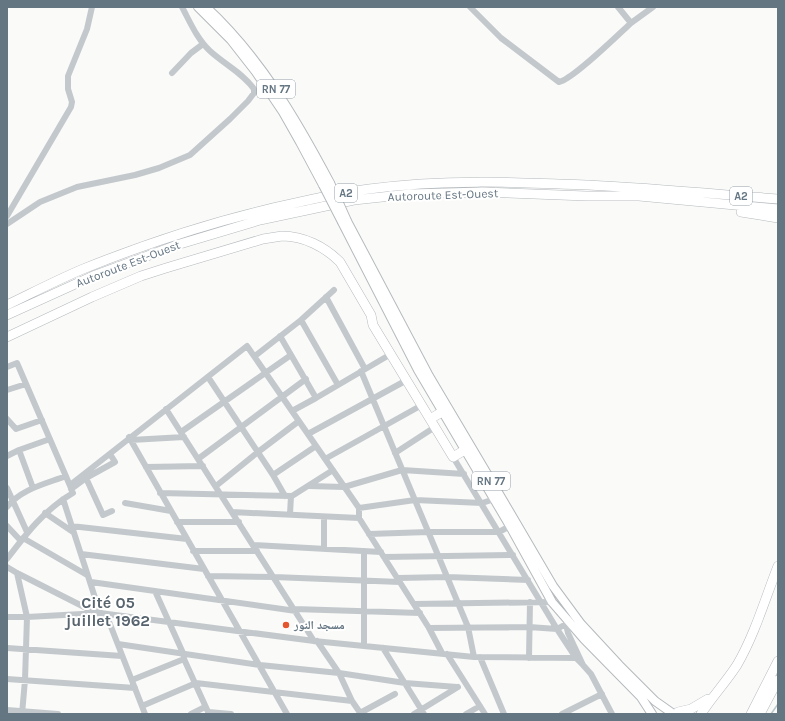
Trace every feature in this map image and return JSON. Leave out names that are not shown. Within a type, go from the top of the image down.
[{"type":"highway","name":"Autoroute Est-Ouest","points":[[7,305],[87,267],[151,243],[204,226],[330,195],[369,189],[441,182],[516,182],[635,187],[777,199]]},
{"type":"highway","name":"Autoroute Est-Ouest","points":[[7,315],[93,276],[180,244],[260,220],[354,200],[410,194],[483,192],[639,196],[778,209]]},
{"type":"highway","points":[[713,203],[734,211],[778,218]]},
{"type":"highway","points":[[7,337],[92,297],[155,272],[264,239],[282,236],[295,238],[310,242],[333,255],[345,270],[371,315],[372,325],[453,457],[467,448]]},
{"type":"highway","points":[[7,342],[104,298],[160,275],[236,252],[276,243],[288,242],[310,247],[327,257],[336,265],[370,323],[375,328]]},
{"type":"highway","points":[[430,418],[442,412]]},
{"type":"highway","points":[[701,714],[714,694],[730,675],[749,642],[778,566]]},
{"type":"highway","points":[[751,714],[778,661]]},
{"type":"highway","points":[[760,714],[778,680]]},
{"type":"highway","points":[[676,713],[702,704],[714,694]]},
{"type":"main road","points":[[198,7],[231,40],[256,72],[326,184],[418,370],[442,412],[467,448]]},
{"type":"main road","name":"RN 77","points":[[206,7],[235,36],[270,80],[302,131],[326,184]]},
{"type":"main road","name":"RN 77","points":[[345,221],[467,448],[498,498],[519,536],[553,586],[569,621],[660,706],[676,713]]},
{"type":"main road","points":[[498,498],[510,526],[519,536],[552,602],[641,697],[652,714]]},
{"type":"street","points":[[7,216],[71,107],[72,102],[68,89],[68,76],[87,29],[92,7]]},
{"type":"street","points":[[7,224],[40,202],[77,187],[98,184],[155,170],[196,151],[252,96],[254,91],[252,87],[238,73],[202,44],[182,7]]},
{"type":"street","points":[[470,7],[501,38],[559,82],[564,81],[631,23],[653,7]]},
{"type":"street","points":[[618,7],[631,23]]},
{"type":"street","points":[[172,73],[202,44]]},
{"type":"street","points":[[255,356],[301,320],[334,290]]},
{"type":"street","points":[[326,297],[363,370],[395,453],[468,627],[477,657],[504,714]]},
{"type":"street","points":[[301,320],[338,385]]},
{"type":"street","points":[[280,336],[316,398]]},
{"type":"street","points":[[71,487],[166,409],[247,346],[359,508],[359,518],[445,654],[485,714]]},
{"type":"street","points":[[292,411],[391,354]]},
{"type":"street","points":[[130,439],[182,435],[224,401],[291,355]]},
{"type":"street","points":[[7,368],[17,363],[73,493],[45,513],[27,532],[7,559]]},
{"type":"street","points":[[208,376],[288,496],[290,514]]},
{"type":"street","points":[[198,459],[282,396],[306,380]]},
{"type":"street","points":[[308,434],[407,380]]},
{"type":"street","points":[[7,390],[26,384]]},
{"type":"street","points":[[325,459],[422,405]]},
{"type":"street","points":[[166,409],[295,610],[339,673],[352,701],[360,713],[395,694]]},
{"type":"street","points":[[7,419],[16,429],[42,420]]},
{"type":"street","points":[[216,486],[299,421]]},
{"type":"street","points":[[395,453],[435,427]]},
{"type":"street","points":[[7,456],[50,439]]},
{"type":"street","points":[[130,439],[221,601],[260,665],[287,714]]},
{"type":"street","points":[[273,475],[316,446]]},
{"type":"street","points":[[19,450],[33,488]]},
{"type":"street","points":[[71,487],[115,462],[110,454]]},
{"type":"street","points":[[453,457],[557,629],[576,658],[591,674],[612,714]]},
{"type":"street","points":[[146,467],[203,466]]},
{"type":"street","points":[[160,493],[288,496],[296,494],[333,470]]},
{"type":"street","points":[[309,486],[344,487],[402,470],[464,474]]},
{"type":"street","points":[[7,507],[12,500],[27,490],[66,476]]},
{"type":"street","points":[[86,478],[103,515],[112,511]]},
{"type":"street","points":[[7,488],[27,532]]},
{"type":"street","points":[[359,508],[415,500],[449,503],[482,503],[498,498]]},
{"type":"street","points":[[63,499],[101,613],[118,644],[145,714]]},
{"type":"street","points":[[125,503],[171,510]]},
{"type":"street","points":[[232,512],[359,518]]},
{"type":"street","points":[[45,513],[72,529],[187,540]]},
{"type":"street","points":[[324,517],[324,549]]},
{"type":"street","points":[[177,522],[239,522]]},
{"type":"street","points":[[7,526],[22,540],[87,574]]},
{"type":"street","points":[[369,534],[499,532],[510,526]]},
{"type":"street","points":[[253,545],[364,551],[383,555],[513,555]]},
{"type":"street","points":[[193,551],[257,551]]},
{"type":"street","points":[[364,551],[364,646]]},
{"type":"street","points":[[81,554],[204,569]]},
{"type":"street","points":[[7,567],[101,613]]},
{"type":"street","points":[[17,573],[27,617],[23,713]]},
{"type":"street","points":[[208,576],[364,581],[447,577],[528,580]]},
{"type":"street","points":[[91,582],[295,610],[420,613]]},
{"type":"street","points":[[155,591],[207,711]]},
{"type":"street","points":[[529,658],[530,602]]},
{"type":"street","points":[[414,604],[552,602]]},
{"type":"street","points":[[7,616],[27,617],[101,613],[316,641],[445,654],[477,657],[576,658]]},
{"type":"street","points":[[429,628],[529,627],[557,629],[569,621]]},
{"type":"street","points":[[569,621],[568,632],[583,665]]},
{"type":"street","points":[[118,644],[184,656],[339,673],[405,683],[457,687]]},
{"type":"street","points":[[7,648],[122,656]]},
{"type":"street","points":[[383,648],[423,712]]},
{"type":"street","points":[[132,680],[184,656]]},
{"type":"street","points":[[7,679],[135,688]]},
{"type":"street","points":[[142,706],[196,683],[352,701]]},
{"type":"street","points":[[414,714],[423,712],[457,687],[465,683]]},
{"type":"street","points":[[562,714],[602,694]]},
{"type":"street","points":[[466,714],[480,706]]},
{"type":"street","points":[[7,710],[23,713],[58,714]]},
{"type":"street","points":[[191,714],[207,711],[231,714]]},
{"type":"waterway","points":[[771,714],[778,704]]},
{"type":"place","name":"مسجد النور","points":[[286,625]]},
{"type":"district","name":"Cité 05 juillet 1962","points":[[108,611]]}]
